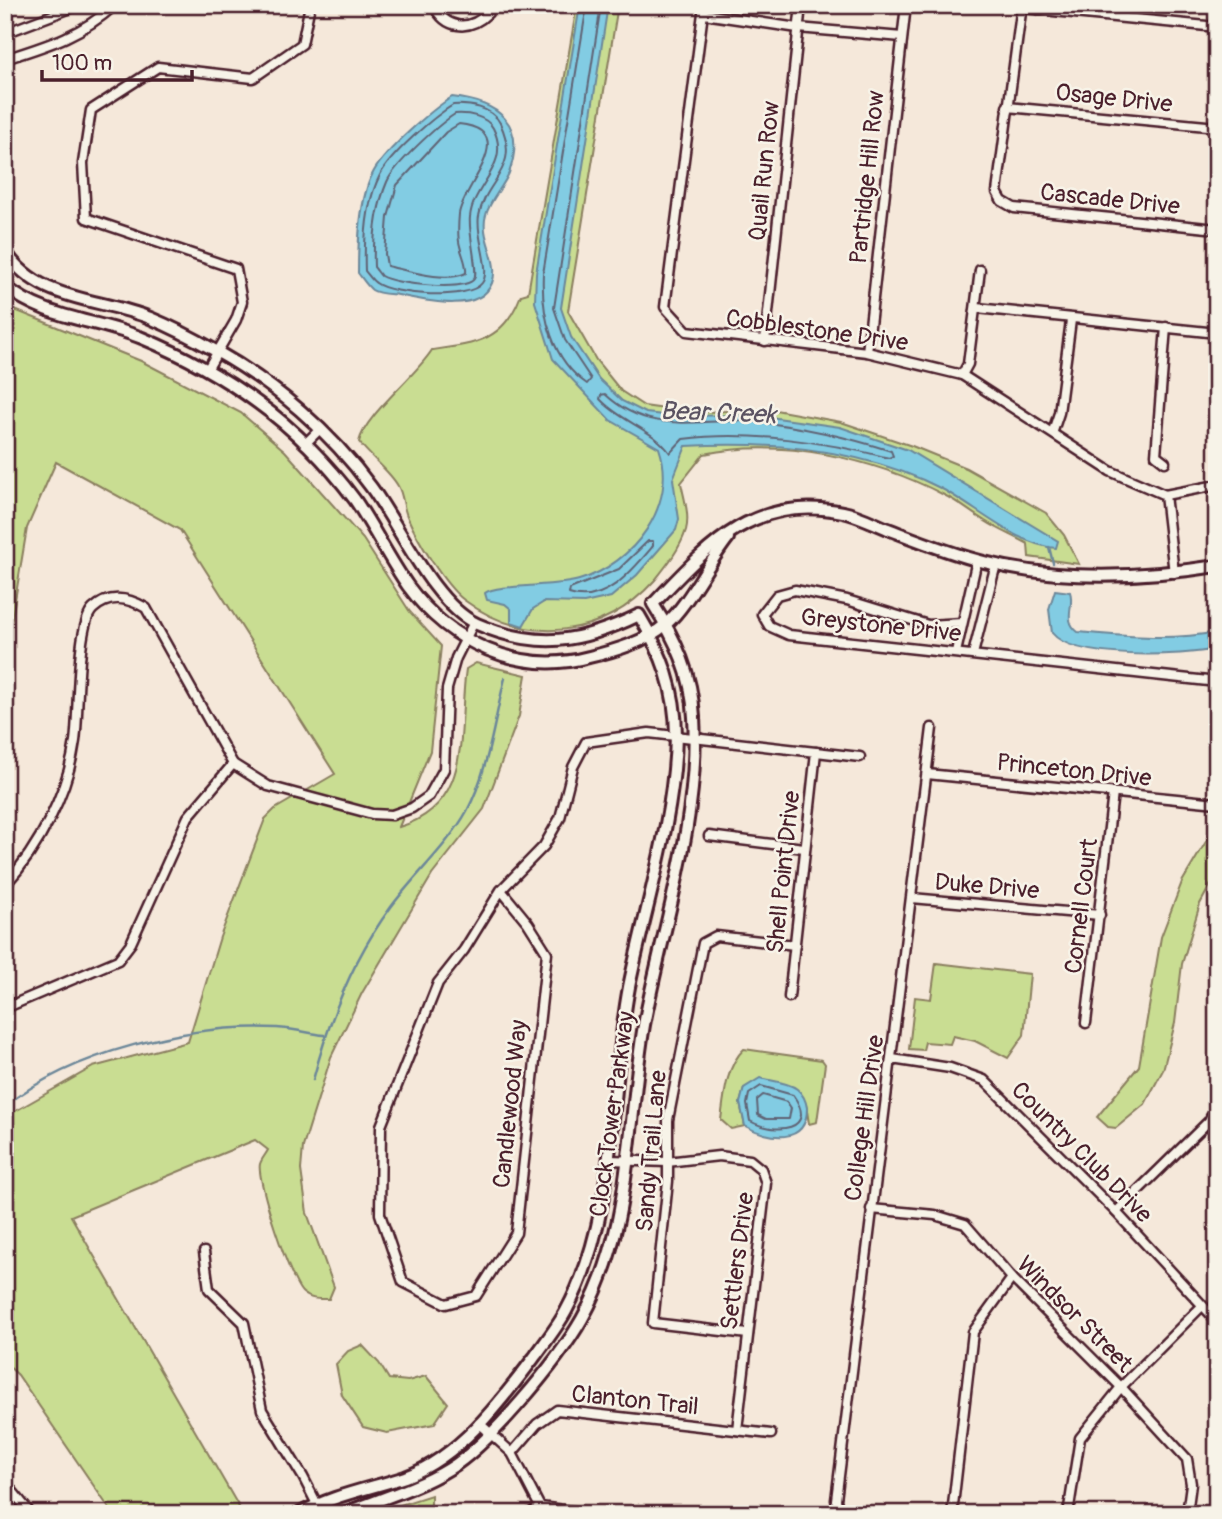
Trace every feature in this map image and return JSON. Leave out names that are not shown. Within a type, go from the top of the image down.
[{"type":"street","points":[[5,33],[79,5]]},
{"type":"street","points":[[5,59],[68,38],[91,26],[115,5]]},
{"type":"street","points":[[207,370],[236,320],[242,302],[236,269],[86,218],[83,163],[91,110],[158,67],[253,78],[302,44],[310,5]]},
{"type":"street","points":[[434,5],[448,24],[460,25],[483,19],[488,13],[489,5]]},
{"type":"street","name":"Quail Run Row","points":[[765,341],[801,5]]},
{"type":"street","name":"Partridge Hill Row","points":[[867,352],[906,5]]},
{"type":"street","points":[[1007,107],[1022,6],[1217,27]]},
{"type":"street","points":[[704,10],[798,28],[902,37]]},
{"type":"street","name":"Cobblestone Drive","points":[[704,10],[665,307],[687,331],[867,352],[962,374],[1053,431],[1110,471],[1165,495]]},
{"type":"street","name":"Osage Drive","points":[[1007,107],[1217,127]]},
{"type":"street","name":"Cascade Drive","points":[[1007,107],[997,192],[1002,201],[1014,208],[1217,229]]},
{"type":"street","points":[[5,251],[16,268],[33,282],[53,291],[150,319],[217,351],[272,387],[320,429],[370,485],[425,572],[445,597],[474,622],[512,637],[569,641],[606,631],[639,615],[653,604],[699,555],[738,525],[765,513],[802,508],[845,512],[977,560],[996,564],[1078,575],[1174,573],[1217,566]]},
{"type":"street","points":[[962,374],[968,364],[980,270]]},
{"type":"street","points":[[5,286],[22,300],[47,311],[142,338],[207,370],[259,404],[305,444],[353,498],[407,584],[429,611],[464,639],[507,657],[572,662],[612,651],[650,634],[666,624],[738,525]]},
{"type":"street","points":[[977,308],[1071,320],[1217,333]]},
{"type":"street","points":[[1053,431],[1059,413],[1071,320]]},
{"type":"street","points":[[1165,462],[1156,455],[1155,436],[1166,327]]},
{"type":"street","points":[[305,444],[320,429]]},
{"type":"street","points":[[1174,573],[1165,495],[1217,485]]},
{"type":"street","points":[[956,652],[977,560]]},
{"type":"street","points":[[973,654],[996,564]]},
{"type":"street","name":"Greystone Drive","points":[[962,623],[928,625],[847,600],[795,590],[777,595],[762,614],[769,626],[789,635],[1217,682]]},
{"type":"street","points":[[5,885],[18,871],[57,803],[75,743],[83,631],[91,610],[111,598],[130,598],[146,608],[233,764],[268,786],[372,814],[392,816],[412,808],[429,796],[444,769],[447,751],[445,698],[456,657],[474,622]]},
{"type":"street","name":"Clock Tower Parkway","points":[[342,1514],[449,1469],[491,1434],[561,1351],[583,1318],[614,1240],[627,1160],[636,1071],[689,810],[694,737],[692,691],[685,663],[653,604]]},
{"type":"street","name":"Clock Tower Parkway","points":[[299,1514],[320,1509],[407,1476],[441,1459],[479,1423],[534,1357],[566,1311],[597,1226],[609,1160],[615,1075],[629,987],[664,828],[676,737],[674,694],[663,660],[639,615]]},
{"type":"street","name":"College Hill Drive","points":[[840,1514],[836,1500],[932,728]]},
{"type":"street","points":[[501,890],[544,846],[560,818],[573,767],[586,742],[649,733],[860,757]]},
{"type":"street","name":"Shell Point Drive","points":[[789,997],[816,752]]},
{"type":"street","points":[[5,1008],[118,960],[131,943],[188,817],[233,764]]},
{"type":"street","name":"Princeton Drive","points":[[927,774],[1217,803]]},
{"type":"street","name":"Cornell Court","points":[[1086,1023],[1113,793]]},
{"type":"street","points":[[709,836],[804,848]]},
{"type":"street","name":"Candlewood Way","points":[[501,890],[528,923],[547,953],[516,1233],[476,1296],[446,1304],[403,1282],[380,1214],[381,1126],[438,983],[464,950],[501,890]]},
{"type":"street","name":"Duke Drive","points":[[912,898],[1100,915]]},
{"type":"street","name":"Sandy Trail Lane","points":[[748,1334],[653,1323],[667,1181],[668,1119],[703,943],[716,936],[794,945]]},
{"type":"street","name":"Country Club Drive","points":[[892,1059],[950,1068],[984,1080],[1116,1212],[1217,1321]]},
{"type":"street","points":[[1116,1212],[1209,1121],[1217,1104]]},
{"type":"street","name":"Settlers Drive","points":[[609,1160],[667,1161],[719,1156],[750,1160],[761,1169],[766,1183],[737,1430]]},
{"type":"street","name":"Windsor Street","points":[[871,1209],[935,1215],[965,1224],[1012,1278],[1121,1387],[1187,1459],[1191,1484],[1187,1514]]},
{"type":"street","points":[[204,1252],[209,1289],[244,1323],[262,1410],[320,1509]]},
{"type":"street","points":[[952,1514],[973,1332],[1012,1278]]},
{"type":"street","points":[[1068,1514],[1080,1438],[1121,1387],[1202,1306]]},
{"type":"street","name":"Clanton Trail","points":[[512,1453],[537,1424],[557,1410],[771,1434]]},
{"type":"street","points":[[479,1423],[512,1453],[540,1507]]},
{"type":"street","points":[[5,1482],[31,1514]]},
{"type":"street","points":[[529,1514],[540,1507],[595,1514]]},
{"type":"green space","points":[[577,5],[618,5],[568,311],[596,360],[621,391],[644,406],[665,409],[691,407],[707,412],[770,409],[841,422],[912,446],[966,468],[1046,513],[1064,535],[1079,564],[1029,557],[1028,544],[949,498],[888,471],[827,455],[765,448],[704,454],[681,483],[687,518],[686,530],[680,544],[655,580],[612,614],[589,624],[539,630],[514,625],[488,615],[456,593],[417,537],[398,486],[359,442],[370,420],[432,350],[487,338],[506,322],[521,295],[528,293]]},
{"type":"green space","points":[[5,306],[141,361],[241,413],[285,451],[363,539],[410,612],[441,646],[430,751],[399,827],[423,816],[440,801],[451,783],[461,740],[466,669],[476,663],[526,675],[519,716],[484,809],[432,875],[362,993],[331,1057],[303,1147],[301,1170],[307,1213],[334,1287],[329,1299],[315,1299],[303,1293],[291,1271],[263,1189],[260,1164],[268,1150],[255,1140],[71,1216],[243,1514],[113,1514],[18,1375],[5,1363],[5,1117],[93,1067],[188,1042],[220,937],[265,819],[275,809],[335,774],[180,530],[56,462],[27,528],[5,660]]},
{"type":"green space","points":[[1217,830],[1217,873],[1200,904],[1182,964],[1175,1023],[1163,1070],[1145,1104],[1116,1128],[1108,1127],[1097,1117],[1139,1066],[1161,937],[1182,882],[1210,835]]},
{"type":"green space","points":[[936,963],[1030,974],[1024,1035],[1008,1058],[975,1041],[953,1036],[950,1044],[925,1042],[923,1050],[909,1049],[915,997],[931,999]]},
{"type":"green space","points":[[744,1049],[822,1060],[825,1064],[817,1122],[809,1124],[806,1104],[744,1089],[740,1103],[745,1126],[731,1129],[721,1120],[730,1073]]},
{"type":"green space","points":[[362,1345],[379,1363],[389,1379],[408,1381],[426,1376],[448,1403],[434,1424],[387,1433],[363,1427],[342,1395],[336,1364],[348,1351]]},
{"type":"green space","points":[[431,1495],[431,1514],[372,1514]]},
{"type":"water","points":[[580,5],[608,5],[561,308],[571,337],[599,379],[622,401],[646,413],[672,416],[756,415],[840,427],[908,450],[1058,541],[1056,548],[1042,546],[1012,533],[942,489],[912,475],[850,456],[785,447],[686,446],[673,479],[679,519],[676,530],[637,575],[611,597],[584,603],[544,602],[533,609],[523,626],[511,622],[511,609],[505,604],[487,600],[485,593],[491,590],[579,580],[617,561],[647,529],[657,511],[663,490],[664,469],[659,448],[610,420],[553,359],[535,302],[536,273]]},
{"type":"water","points":[[452,97],[483,104],[495,110],[511,128],[514,141],[514,156],[509,173],[486,215],[485,232],[494,266],[492,283],[485,293],[475,299],[449,303],[372,290],[358,273],[360,221],[369,182],[380,162],[398,142]]},
{"type":"water","points":[[1055,590],[1070,592],[1071,623],[1078,632],[1165,637],[1217,632],[1217,649],[1130,654],[1082,648],[1064,642],[1052,633],[1049,609]]},
{"type":"water","points":[[760,1078],[789,1085],[803,1095],[807,1108],[801,1129],[793,1134],[775,1136],[745,1126],[740,1103],[744,1088]]},
{"type":"waterway","name":"Bear Creek","points":[[1049,547],[1053,563]]},
{"type":"waterway","points":[[313,1080],[335,1012],[365,947],[391,907],[451,836],[467,811],[485,763],[505,678]]},
{"type":"waterway","points":[[5,1106],[64,1070],[98,1056],[171,1036],[243,1028],[283,1029],[324,1035]]}]
